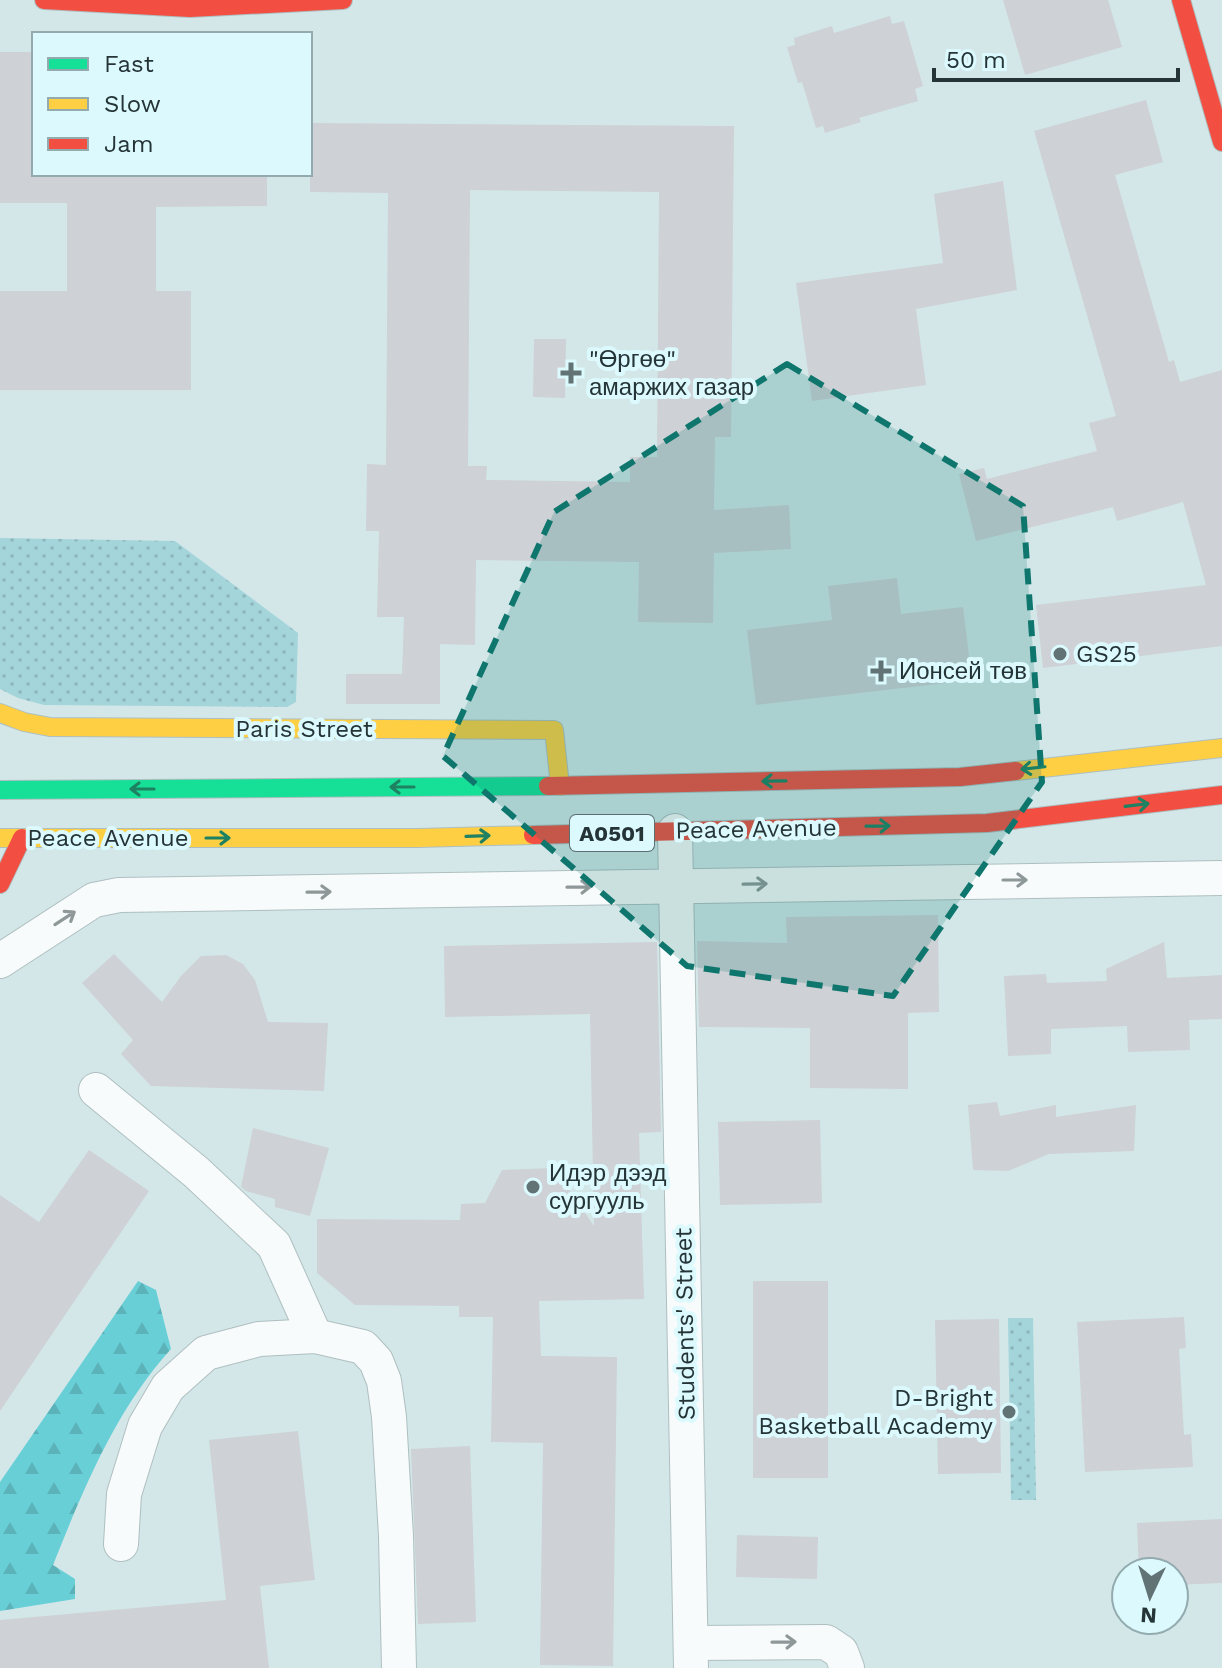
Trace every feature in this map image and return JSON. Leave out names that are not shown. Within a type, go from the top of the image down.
[{"type":"main road","points":[[44,0],[190,8],[343,0]]},
{"type":"main road","points":[[1181,0],[1222,142]]},
{"type":"main road","name":"Paris Street","points":[[0,713],[50,727],[554,730],[560,786]]},
{"type":"main road","name":"Peace Avenue","points":[[0,790],[560,786],[960,777],[1222,748]]},
{"type":"main road","name":"Peace Avenue","points":[[0,838],[418,838],[987,823],[1222,795]]},
{"type":"main road","points":[[0,884],[22,838]]},
{"type":"street","name":"Students' Street","points":[[675,831],[691,1656]]},
{"type":"street","points":[[0,961],[94,900],[119,895],[1222,878]]},
{"type":"street","points":[[96,1090],[196,1172],[274,1245],[315,1336]]},
{"type":"street","points":[[121,1544],[124,1494],[145,1426],[168,1387],[206,1353],[259,1339],[315,1336],[363,1347],[376,1361],[384,1381],[396,1536],[399,1668]]},
{"type":"street","points":[[691,1656],[826,1642],[841,1652],[847,1668]]},
{"type":"highlighted area","points":[[787,364],[1023,506],[1042,782],[893,996],[687,966],[443,756],[554,512]]},
{"type":"green space","points":[[138,1281],[156,1290],[171,1349],[117,1424],[89,1479],[53,1565],[75,1579],[75,1599],[0,1611],[0,1482]]},
{"type":"shaded area","points":[[0,538],[175,541],[298,633],[296,702],[287,707],[44,705],[0,689]]},
{"type":"shaded area","points":[[1008,1318],[1033,1318],[1036,1500],[1011,1500]]},
{"type":"building","points":[[1003,0],[1108,0],[1122,47],[1025,75]]},
{"type":"building","points":[[890,16],[892,24],[904,21],[923,86],[915,89],[918,101],[859,118],[861,122],[825,133],[823,126],[816,128],[787,47],[795,45],[794,38],[832,26],[834,33]]},
{"type":"building","points":[[0,52],[32,52],[32,176],[267,176],[267,206],[156,207],[156,291],[191,291],[191,390],[0,390],[0,291],[67,291],[67,203],[0,203]]},
{"type":"building","points":[[1146,100],[1163,162],[1115,175],[1169,362],[1174,360],[1180,382],[1222,370],[1222,646],[1043,668],[1036,605],[1206,585],[1183,502],[1117,521],[1113,507],[976,541],[959,474],[984,468],[987,479],[1097,451],[1089,423],[1116,416],[1034,131]]},
{"type":"building","points":[[312,123],[734,126],[731,437],[715,437],[714,510],[789,505],[791,549],[714,553],[713,623],[638,622],[639,562],[476,560],[475,645],[440,644],[440,704],[346,704],[346,674],[402,674],[404,617],[377,617],[379,531],[366,531],[367,464],[386,465],[388,193],[310,192]],"holes":[[[470,190],[659,192],[657,457],[630,457],[630,482],[486,480],[487,466],[468,466]]]},
{"type":"building","points":[[1003,181],[1017,290],[916,309],[926,385],[812,401],[796,283],[943,263],[934,194]]},
{"type":"building","points":[[534,339],[566,339],[565,398],[533,397]]},
{"type":"building","points":[[897,578],[901,614],[963,607],[972,680],[756,705],[747,630],[832,620],[828,586]]},
{"type":"building","points":[[938,915],[939,1012],[908,1013],[908,1089],[810,1088],[810,1028],[699,1027],[697,941],[787,943],[786,917]]},
{"type":"building","points":[[657,942],[661,1132],[639,1133],[644,1299],[539,1301],[541,1356],[617,1357],[613,1666],[540,1665],[543,1443],[491,1442],[493,1317],[459,1317],[459,1306],[355,1305],[317,1273],[317,1219],[460,1220],[461,1204],[485,1203],[502,1170],[554,1168],[594,1226],[590,1014],[445,1017],[444,946]]},
{"type":"building","points":[[1164,942],[1167,978],[1222,975],[1222,1019],[1189,1020],[1190,1050],[1128,1052],[1127,1026],[1051,1029],[1051,1054],[1008,1056],[1004,976],[1046,974],[1047,983],[1107,981],[1106,969]]},
{"type":"building","points":[[114,954],[162,1002],[201,956],[226,955],[243,964],[255,980],[268,1022],[328,1023],[324,1091],[151,1086],[121,1054],[133,1040],[82,983]]},
{"type":"building","points":[[997,1102],[1000,1116],[1056,1105],[1056,1117],[1136,1105],[1134,1151],[1049,1154],[1008,1171],[973,1170],[968,1105]]},
{"type":"building","points":[[820,1120],[822,1203],[720,1205],[718,1122]]},
{"type":"building","points":[[253,1128],[329,1148],[310,1216],[275,1207],[275,1199],[241,1187]]},
{"type":"building","points":[[89,1150],[149,1191],[0,1411],[0,1195],[39,1222]]},
{"type":"building","points":[[753,1281],[828,1281],[828,1478],[753,1478]]},
{"type":"building","points":[[1184,1317],[1186,1348],[1179,1349],[1184,1435],[1191,1434],[1193,1467],[1085,1472],[1077,1322]]},
{"type":"building","points":[[999,1319],[1001,1473],[938,1474],[935,1320]]},
{"type":"building","points":[[298,1431],[315,1580],[260,1586],[269,1668],[0,1668],[0,1620],[226,1600],[209,1440]]},
{"type":"building","points":[[470,1446],[476,1622],[418,1624],[411,1449]]},
{"type":"building","points":[[1222,1519],[1222,1583],[1190,1584],[1190,1556],[1138,1556],[1137,1523]]},
{"type":"building","points":[[737,1535],[818,1537],[817,1579],[736,1577]]},
{"type":"traffic: fast","points":[[0,790],[548,786]]},
{"type":"traffic: slow","points":[[0,713],[50,727],[554,730],[560,786]]},
{"type":"traffic: slow","points":[[1016,771],[1222,748]]},
{"type":"traffic: slow","points":[[0,838],[533,835]]},
{"type":"traffic: jam","points":[[44,0],[190,8],[343,0]]},
{"type":"traffic: jam","points":[[1181,0],[1222,142]]},
{"type":"traffic: jam","points":[[548,786],[960,777],[1016,771]]},
{"type":"traffic: jam","points":[[533,835],[987,823],[1222,795]]},
{"type":"traffic: jam","points":[[0,884],[22,838]]},
{"type":"place","name":"\"Өргөө\" амаржих газар","points":[[571,373]]},
{"type":"place","name":"GS25","points":[[1060,654]]},
{"type":"place","name":"Ионсей төв","points":[[881,671]]},
{"type":"place","name":"Идэр дээд сургууль","points":[[533,1187]]},
{"type":"place","name":"D-Bright Basketball Academy","points":[[1009,1412]]}]
